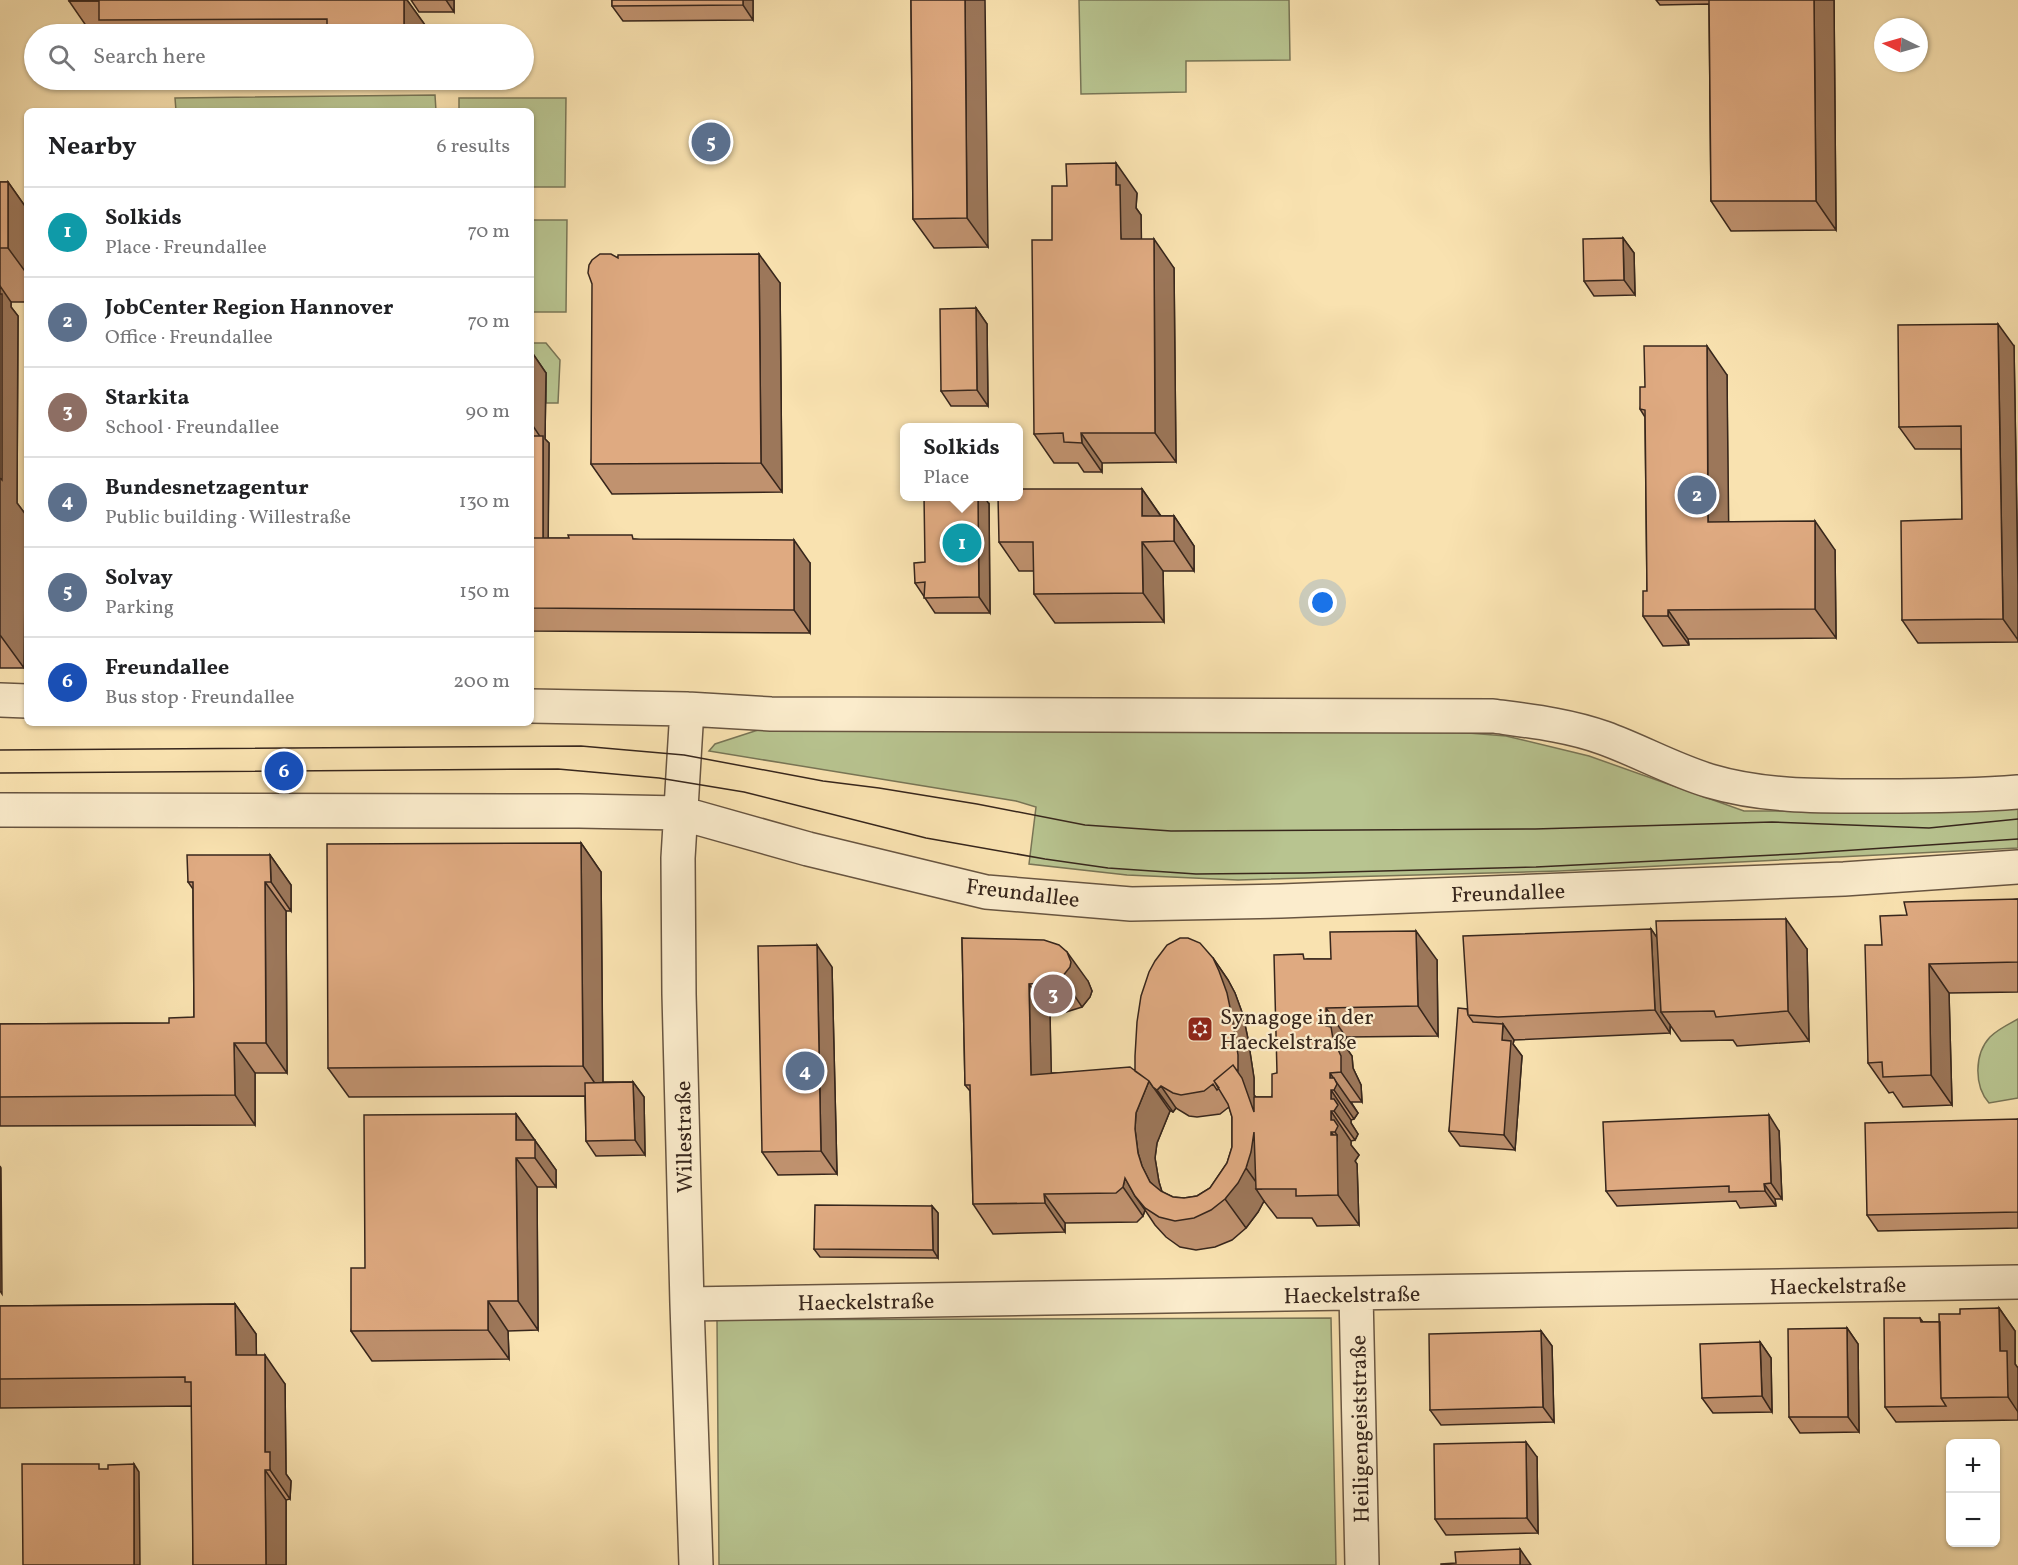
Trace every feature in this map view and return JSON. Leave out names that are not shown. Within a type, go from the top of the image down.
[{"type":"street","points":[[0,700],[24,701]]},
{"type":"street","points":[[534,706],[687,709],[771,714],[1492,716],[1553,723],[1604,738],[1710,781],[1764,793],[1821,796],[1972,796],[2018,792]]},
{"type":"street","name":"Willestraße","points":[[687,709],[680,813],[679,994],[696,1565]]},
{"type":"street","name":"Freundallee","points":[[0,810],[680,813],[808,849],[986,892],[1131,904],[1281,901],[1845,879],[2018,867]]},
{"type":"street","name":"Haeckelstraße","points":[[687,1304],[2018,1282]]},
{"type":"street","name":"Heiligengeiststraße","points":[[1356,1294],[1362,1565]]},
{"type":"green space","points":[[1079,0],[1289,0],[1290,60],[1186,61],[1186,92],[1081,94]]},
{"type":"green space","points":[[435,95],[436,108],[176,108],[175,98]]},
{"type":"green space","points":[[459,98],[566,98],[565,187],[534,187],[534,108],[459,108]]},
{"type":"green space","points":[[534,220],[567,220],[566,312],[534,312]]},
{"type":"green space","points":[[534,343],[546,343],[560,360],[558,403],[546,403],[546,373],[534,373]]},
{"type":"green space","points":[[761,729],[1418,729],[1506,736],[1589,756],[1744,811],[1904,811],[2018,807],[2018,848],[1559,871],[1238,880],[1127,875],[1029,864],[1036,807],[1016,801],[709,751],[715,744]]},
{"type":"green space","points":[[2018,1019],[2018,1098],[1989,1103],[1984,1096],[1979,1079],[1981,1052],[1993,1034]]},
{"type":"green space","points":[[1331,1318],[1336,1565],[719,1565],[717,1320]]},
{"type":"building","points":[[404,0],[404,24],[327,24],[327,19],[99,20],[99,1],[69,1]]},
{"type":"building","points":[[612,0],[743,0],[743,5],[612,6]]},
{"type":"building","points":[[911,0],[965,0],[967,218],[913,219]]},
{"type":"building","points":[[1709,0],[1814,0],[1816,201],[1711,201]]},
{"type":"building","points":[[1116,163],[1116,185],[1120,185],[1121,239],[1154,239],[1155,433],[1081,433],[1082,443],[1064,442],[1063,433],[1034,434],[1032,240],[1052,240],[1052,186],[1067,186],[1066,164]]},
{"type":"building","points":[[0,182],[8,182],[8,248],[0,248]]},
{"type":"building","points":[[1623,238],[1624,280],[1584,281],[1583,239]]},
{"type":"building","points":[[600,254],[611,254],[618,258],[618,255],[759,254],[761,463],[591,464],[592,284],[588,273],[592,260]]},
{"type":"building","points":[[0,294],[2,294],[2,480],[0,478]]},
{"type":"building","points":[[976,308],[977,390],[941,391],[940,309]]},
{"type":"building","points":[[1998,324],[2003,619],[1902,620],[1901,521],[1962,519],[1961,426],[1899,427],[1898,325]]},
{"type":"building","points":[[1644,346],[1707,346],[1708,522],[1815,521],[1815,609],[1668,610],[1668,616],[1643,616],[1643,591],[1647,591],[1645,410],[1640,409],[1640,387],[1645,387]]},
{"type":"building","points":[[534,436],[543,436],[543,538],[534,538]]},
{"type":"building","points":[[1023,489],[1142,489],[1142,516],[1174,516],[1174,541],[1142,542],[1143,593],[1034,594],[1033,542],[999,542],[998,501],[1023,501]]},
{"type":"building","points":[[924,501],[978,501],[979,597],[924,598],[925,582],[915,583],[914,563],[925,562]]},
{"type":"building","points":[[568,535],[632,535],[633,539],[794,540],[794,610],[534,608],[534,538],[569,538]]},
{"type":"building","points":[[581,843],[583,1066],[328,1068],[327,844]]},
{"type":"building","points":[[187,855],[270,855],[271,882],[265,882],[266,1043],[234,1043],[235,1095],[0,1097],[0,1024],[169,1023],[169,1018],[194,1017],[193,882],[188,882]]},
{"type":"building","points":[[2018,899],[2018,962],[1929,964],[1931,1075],[1883,1077],[1882,1062],[1868,1063],[1865,945],[1882,945],[1880,916],[1907,915],[1904,902]]},
{"type":"building","points":[[1786,919],[1788,1011],[1716,1017],[1714,1011],[1661,1012],[1656,921]]},
{"type":"building","points":[[1651,929],[1655,1010],[1498,1017],[1468,1015],[1463,936]]},
{"type":"building","points":[[1416,931],[1418,1006],[1326,1008],[1326,1026],[1331,1027],[1333,1039],[1341,1056],[1341,1072],[1330,1073],[1330,1078],[1334,1078],[1337,1084],[1334,1090],[1331,1090],[1331,1099],[1334,1099],[1338,1105],[1334,1111],[1331,1111],[1331,1120],[1334,1120],[1338,1126],[1335,1132],[1331,1132],[1331,1135],[1337,1135],[1338,1195],[1296,1196],[1296,1189],[1256,1189],[1254,1132],[1246,1168],[1238,1183],[1225,1199],[1211,1210],[1194,1218],[1175,1221],[1159,1217],[1145,1208],[1125,1178],[1123,1187],[1116,1193],[1044,1194],[1045,1203],[973,1204],[970,1085],[965,1085],[962,938],[1044,940],[1059,945],[1067,952],[1071,962],[1070,967],[1062,977],[1043,983],[1029,984],[1031,1075],[1130,1067],[1149,1081],[1136,1113],[1138,1153],[1150,1182],[1173,1197],[1184,1198],[1197,1196],[1210,1188],[1227,1163],[1232,1147],[1232,1117],[1228,1104],[1214,1081],[1233,1065],[1242,1078],[1254,1112],[1254,1097],[1272,1097],[1272,1074],[1277,1073],[1274,955],[1303,954],[1304,959],[1331,959],[1330,932]]},
{"type":"building","name":"Synagoge in der Haeckelstraße","points":[[1180,938],[1188,938],[1200,943],[1213,958],[1227,993],[1238,1055],[1238,1072],[1233,1065],[1214,1081],[1219,1088],[1217,1090],[1213,1084],[1204,1091],[1181,1095],[1161,1086],[1157,1090],[1135,1071],[1137,1022],[1141,996],[1149,972],[1167,945]]},
{"type":"building","points":[[817,945],[821,1151],[762,1152],[758,946]]},
{"type":"building","points":[[1458,1008],[1467,1009],[1473,1022],[1503,1024],[1502,1040],[1511,1041],[1504,1135],[1449,1131]]},
{"type":"building","points":[[633,1082],[635,1140],[586,1141],[585,1083]]},
{"type":"building","points":[[516,1114],[516,1140],[535,1140],[535,1158],[516,1158],[518,1301],[488,1301],[488,1330],[351,1331],[351,1268],[365,1268],[364,1115]]},
{"type":"building","points":[[1769,1115],[1771,1183],[1764,1184],[1765,1191],[1729,1192],[1729,1186],[1606,1191],[1603,1122]]},
{"type":"building","points":[[2018,1119],[2018,1212],[1867,1215],[1865,1123]]},
{"type":"building","points":[[815,1205],[932,1206],[933,1250],[814,1249]]},
{"type":"building","points":[[235,1304],[236,1355],[265,1355],[265,1452],[270,1452],[270,1470],[265,1470],[266,1565],[193,1565],[191,1382],[185,1382],[185,1377],[0,1379],[0,1306]]},
{"type":"building","points":[[1999,1308],[2000,1351],[2007,1351],[2008,1397],[1941,1398],[1939,1314],[1960,1314],[1960,1309]]},
{"type":"building","points":[[1884,1318],[1920,1318],[1921,1322],[1940,1322],[1941,1398],[1946,1406],[1885,1407]]},
{"type":"building","points":[[1847,1328],[1848,1417],[1789,1417],[1788,1329]]},
{"type":"building","points":[[1541,1331],[1543,1407],[1430,1410],[1429,1334]]},
{"type":"building","points":[[1760,1342],[1762,1396],[1702,1398],[1700,1344]]},
{"type":"building","points":[[1526,1442],[1527,1518],[1435,1519],[1434,1444]]},
{"type":"building","points":[[22,1464],[99,1464],[99,1469],[108,1469],[108,1465],[134,1464],[134,1565],[23,1565]]},
{"type":"building","points":[[1520,1549],[1520,1565],[1441,1565],[1456,1563],[1455,1552]]},
{"type":"tram line","points":[[0,750],[581,746],[684,755],[823,781],[977,804],[1085,825],[1171,831],[1535,829],[1772,822],[1929,828],[2018,819]]},
{"type":"tram line","points":[[0,773],[558,769],[659,778],[744,792],[926,838],[1045,859],[1108,868],[1196,874],[1536,867],[1795,854],[2018,839]]},
{"type":"place","name":"Solvay","points":[[711,142]]},
{"type":"place","name":"JobCenter Region Hannover","points":[[1697,495]]},
{"type":"place","name":"Solkids","points":[[962,543]]},
{"type":"place","name":"Freundallee","points":[[284,771]]},
{"type":"place","name":"Starkita","points":[[1053,994]]},
{"type":"place","name":"Synagoge in der Haeckelstraße","points":[[1200,1029]]},
{"type":"place","name":"Bundesnetzagentur","points":[[805,1071]]}]
